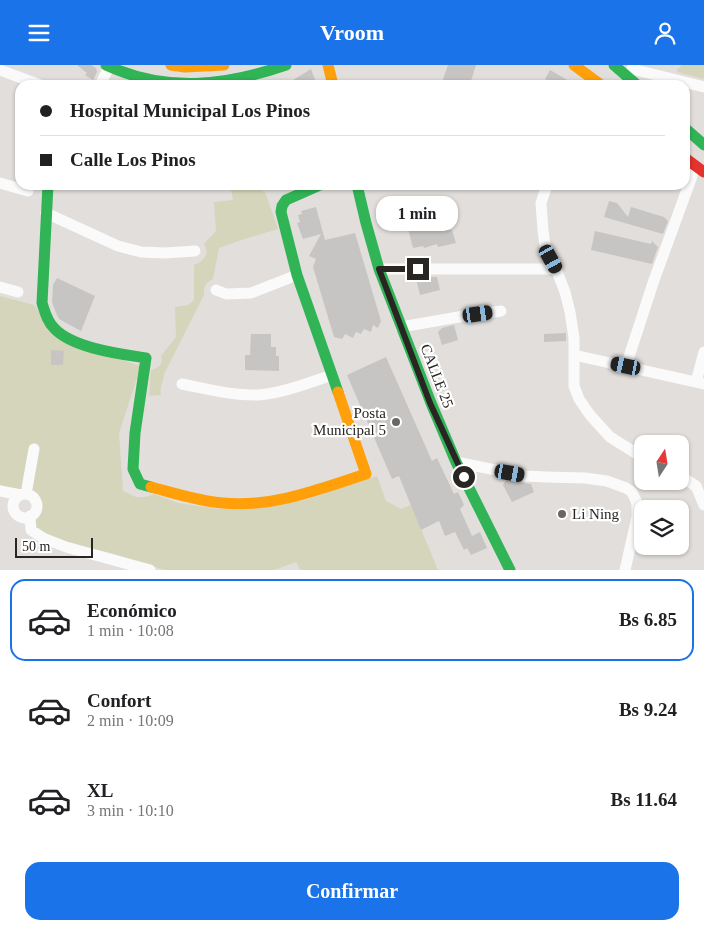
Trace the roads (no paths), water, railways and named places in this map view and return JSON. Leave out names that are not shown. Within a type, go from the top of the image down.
[{"type":"street","points":[[171,65],[185,67],[224,65]]},
{"type":"street","points":[[233,80],[262,74],[286,65]]},
{"type":"street","points":[[328,65],[332,80]]},
{"type":"street","points":[[574,65],[594,80]]},
{"type":"street","points":[[614,65],[628,74],[663,80]]},
{"type":"street","points":[[102,80],[108,66],[133,76],[152,80]]},
{"type":"street","points":[[0,70],[27,80]]},
{"type":"street","points":[[690,85],[704,87]]},
{"type":"street","points":[[690,133],[704,146],[690,159]]},
{"type":"street","points":[[690,162],[704,172]]},
{"type":"street","points":[[690,168],[692,176],[690,181]]},
{"type":"street","points":[[0,183],[15,187]]},
{"type":"street","points":[[48,190],[42,303],[47,318],[56,330],[69,338],[93,347],[146,358],[135,433],[133,469],[140,484],[194,498],[224,503],[262,503],[314,491],[366,474],[297,275],[281,212],[286,200],[309,190]]},
{"type":"street","name":"CALLE 25","points":[[358,190],[379,269],[430,403],[456,462],[510,570]]},
{"type":"street","points":[[545,190],[541,203],[545,246],[565,292],[570,312],[574,338],[574,386],[579,399],[590,415],[610,437],[634,452]]},
{"type":"street","points":[[626,366],[652,283],[687,190]]},
{"type":"street","points":[[46,213],[118,246],[141,252],[195,251]]},
{"type":"street","points":[[379,269],[556,269]]},
{"type":"street","points":[[216,290],[226,294],[250,293],[297,275]]},
{"type":"street","points":[[0,287],[18,292]]},
{"type":"street","points":[[401,327],[464,315],[501,311]]},
{"type":"street","points":[[574,355],[700,383],[704,352]]},
{"type":"street","points":[[182,384],[228,393],[258,395],[281,391],[332,375]]},
{"type":"street","points":[[30,517],[19,516],[14,510],[14,503],[15,500],[23,495],[34,449]]},
{"type":"street","points":[[456,462],[525,475],[607,481],[632,492],[637,503],[637,517],[625,570]]},
{"type":"street","points":[[689,482],[696,487],[704,505]]},
{"type":"street","points":[[0,491],[33,497],[37,504],[35,511],[30,517],[31,530],[43,538],[66,547],[150,570]]},
{"type":"place","name":"Posta Municipal 5","points":[[396,422]]},
{"type":"place","name":"Li Ning","points":[[562,514]]}]
